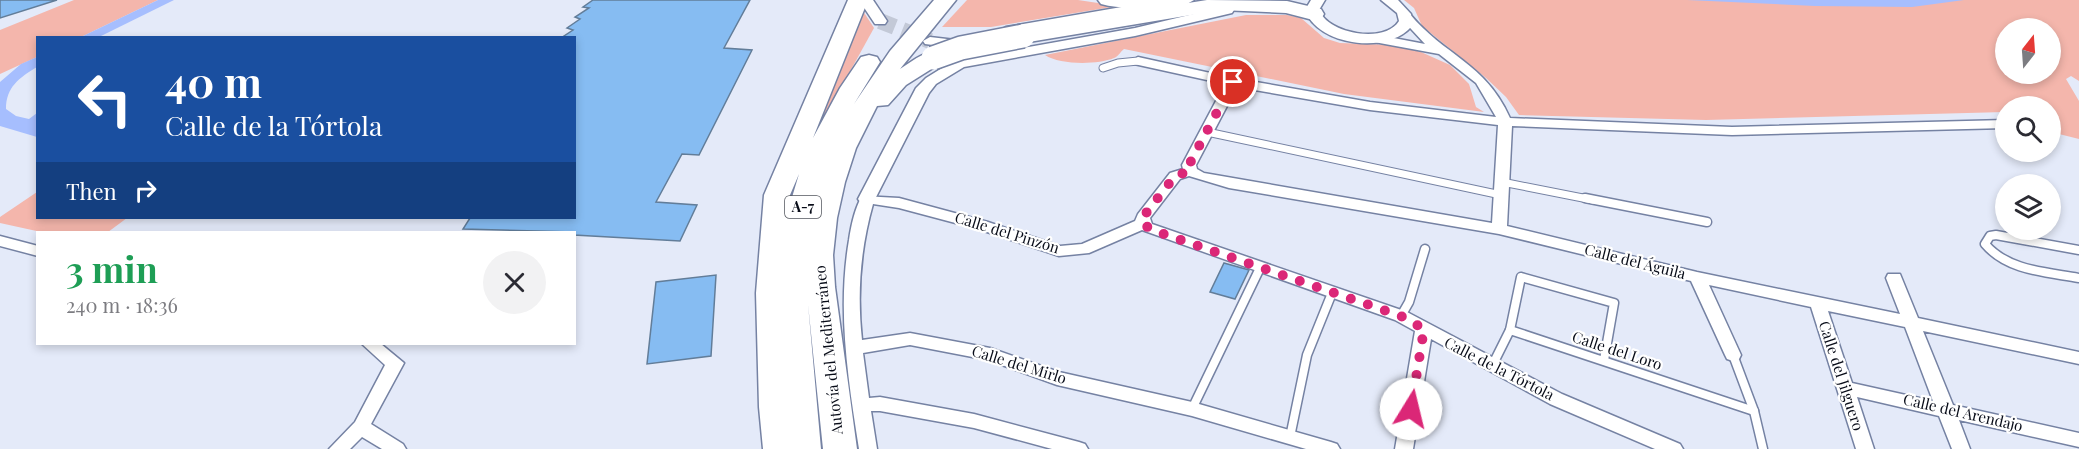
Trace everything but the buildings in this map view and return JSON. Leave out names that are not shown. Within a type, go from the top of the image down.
[{"type":"highway","points":[[780,449],[775,407],[770,293],[777,195],[858,0]]},
{"type":"highway","name":"Autovía del Mediterráneo","points":[[804,449],[793,296],[796,244],[805,196],[819,152],[840,108],[888,36],[923,0]]},
{"type":"highway","name":"Autovía del Mediterráneo","points":[[840,449],[819,256],[828,201],[841,152],[880,78],[901,50],[946,0]]},
{"type":"highway","points":[[1108,0],[1126,2],[1154,0]]},
{"type":"highway","points":[[841,152],[859,141],[870,116],[884,94],[913,69],[933,44],[961,48],[1221,4],[1287,7],[1315,11]]},
{"type":"street","points":[[866,0],[883,11]]},
{"type":"street","points":[[933,44],[1187,0]]},
{"type":"street","points":[[1388,0],[1397,5],[1416,30],[1440,51],[1476,76],[1489,91],[1505,122],[1499,229]]},
{"type":"street","points":[[933,44],[975,47],[1026,45],[1227,10],[1315,11],[1327,29],[1346,36],[1411,43],[1440,51]]},
{"type":"street","points":[[868,449],[853,348],[850,299],[852,259],[857,227],[867,199],[922,91],[931,81],[960,63],[1135,32],[1227,10]]},
{"type":"street","points":[[1378,39],[1401,31],[1406,21],[1405,16]]},
{"type":"street","points":[[1138,61],[1233,82],[1370,106],[1505,122],[1732,131],[1995,124]]},
{"type":"street","points":[[1143,224],[1143,217],[1175,176],[1190,171],[1189,165],[1233,82]]},
{"type":"street","name":"Calle del Águila","points":[[1190,171],[1199,176],[1229,183],[1499,229],[1818,304],[1912,321],[2079,358]]},
{"type":"street","name":"Calle del Pinzón","points":[[867,199],[899,203],[983,225],[1059,250],[1084,249],[1143,224]]},
{"type":"street","name":"Calle de la Tórtola","points":[[1143,224],[1152,230],[1401,316],[1556,399],[1674,449]]},
{"type":"street","points":[[0,241],[36,250]]},
{"type":"street","points":[[1697,277],[1733,355]]},
{"type":"street","points":[[1894,278],[1961,449]]},
{"type":"street","name":"Calle del Jilguero","points":[[1818,304],[1865,449]]},
{"type":"street","points":[[1404,449],[1424,329]]},
{"type":"street","name":"Calle del Mirlo","points":[[853,348],[910,339],[990,354],[1057,378],[1192,409],[1331,449]]},
{"type":"street","points":[[338,449],[361,427],[394,363],[371,345]]},
{"type":"street","name":"Calle del Arendajo","points":[[1846,388],[1946,408],[2079,440]]},
{"type":"street","points":[[861,405],[880,404],[974,421],[1079,449]]},
{"type":"street","points":[[361,427],[396,449]]},
{"type":"lane","points":[[1103,68],[1118,63],[1138,61]]},
{"type":"lane","points":[[1207,132],[1502,189],[1707,222]]},
{"type":"lane","points":[[2079,250],[1996,235],[1990,236],[1985,244],[1994,255],[2013,265],[2079,278]]},
{"type":"lane","points":[[1401,316],[1409,302],[1425,249]]},
{"type":"lane","points":[[1192,409],[1260,268]]},
{"type":"lane","points":[[1492,366],[1510,330],[1521,277],[1614,303],[1604,360]]},
{"type":"lane","points":[[1290,437],[1307,355],[1332,293]]},
{"type":"lane","name":"Calle del Loro","points":[[1510,330],[1754,411]]},
{"type":"lane","points":[[1733,355],[1754,411],[1763,449]]},
{"type":"shaded area","points":[[74,0],[158,0],[83,36],[36,36],[36,57],[0,74],[0,30]]},
{"type":"shaded area","points":[[967,0],[1078,0],[1118,6],[991,27],[942,27]]},
{"type":"shaded area","points":[[1404,0],[2079,0],[2079,81],[2071,76],[2066,79],[2079,101],[2079,139],[2061,134],[2061,96],[1995,96],[1995,112],[1706,120],[1519,115],[1506,97],[1486,78],[1422,26],[1414,8]]},
{"type":"shaded area","points":[[863,11],[874,28],[796,169]]},
{"type":"shaded area","points":[[1246,15],[1287,15],[1301,18],[1324,38],[1340,43],[1396,45],[1421,52],[1450,65],[1469,84],[1476,107],[1484,112],[1344,94],[1124,49],[1117,57],[1089,63],[1060,61],[1045,55]]},
{"type":"shaded area","points":[[36,193],[36,219],[126,219],[109,231],[36,231],[0,223],[0,217]]},
{"type":"water","points":[[158,0],[174,0],[101,36],[83,36]]},
{"type":"water","points":[[1687,0],[1964,0],[1912,7],[1815,6]]},
{"type":"water","points":[[36,57],[36,68],[19,79],[11,89],[6,109],[16,116],[29,119],[36,114],[36,137],[0,126],[0,82],[21,64]]},
{"type":"tunnel","points":[[880,21],[930,41]]},
{"type":"route","points":[[1233,82],[1189,165],[1190,171],[1175,176],[1143,217],[1143,224],[1152,230],[1306,285],[1401,316],[1424,329],[1411,409]]}]
